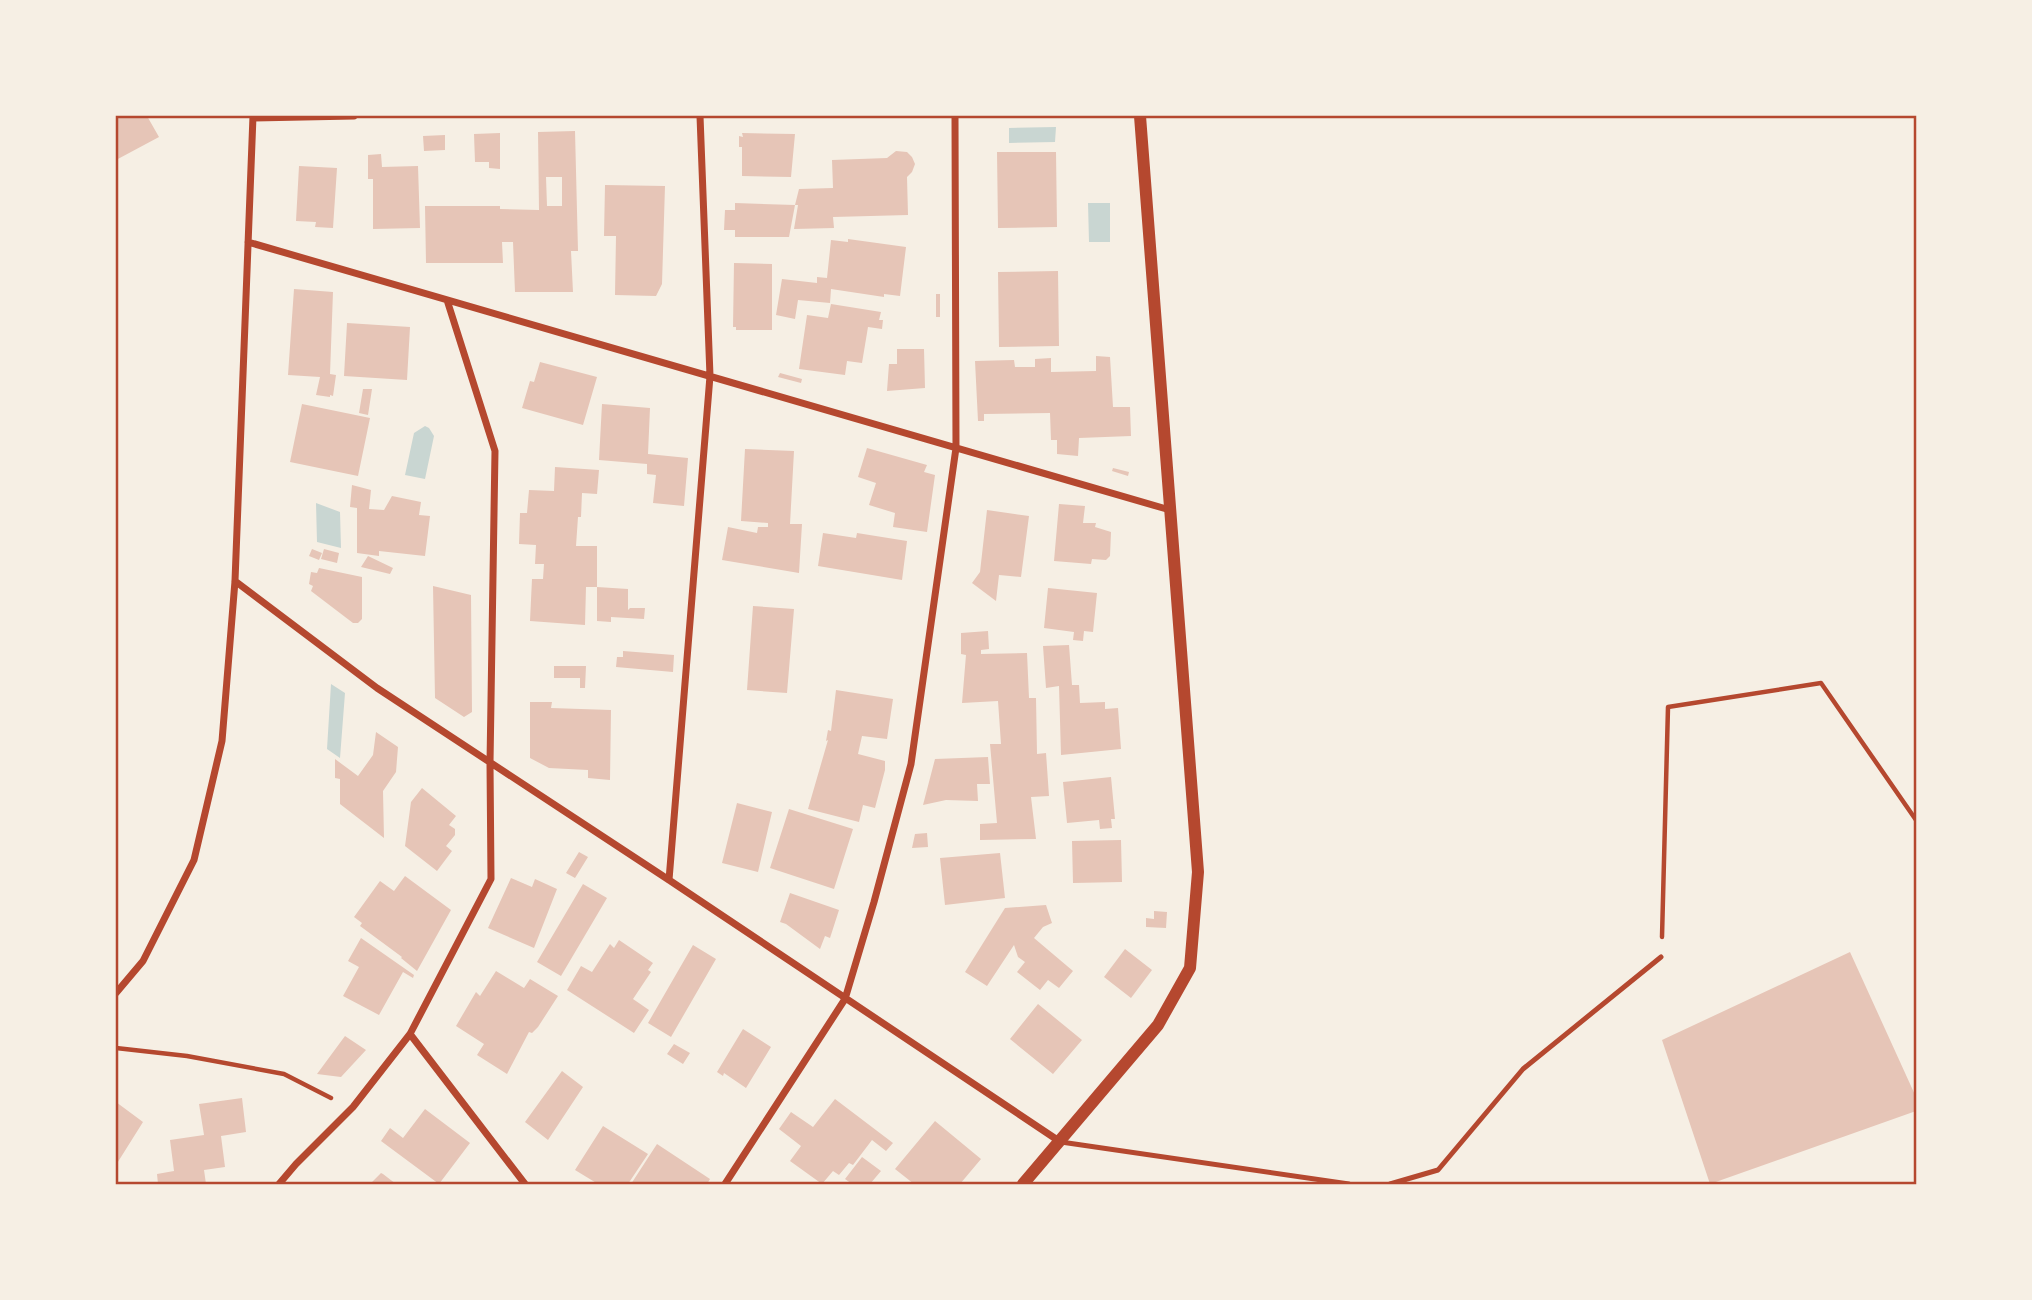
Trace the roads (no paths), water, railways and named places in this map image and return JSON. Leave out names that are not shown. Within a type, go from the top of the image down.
[{"type":"street","points":[[116,993],[144,961],[194,860],[222,741],[235,581],[253,117],[354,116]]},
{"type":"street","points":[[669,880],[710,376],[700,116]]},
{"type":"street","points":[[725,1185],[845,999],[911,764],[956,448],[955,116]]},
{"type":"street","points":[[1023,1185],[1158,1025],[1190,968],[1198,873],[1140,116]]},
{"type":"street","points":[[248,242],[1170,510]]},
{"type":"street","points":[[279,1185],[296,1164],[353,1107],[410,1034],[491,879],[495,451],[447,300]]},
{"type":"street","points":[[235,581],[377,688],[1060,1142]]},
{"type":"street","points":[[410,1034],[525,1185]]},
{"type":"lane","points":[[1390,1185],[1438,1170],[1523,1069],[1661,957]]},
{"type":"lane","points":[[1060,1142],[1349,1185]]}]
